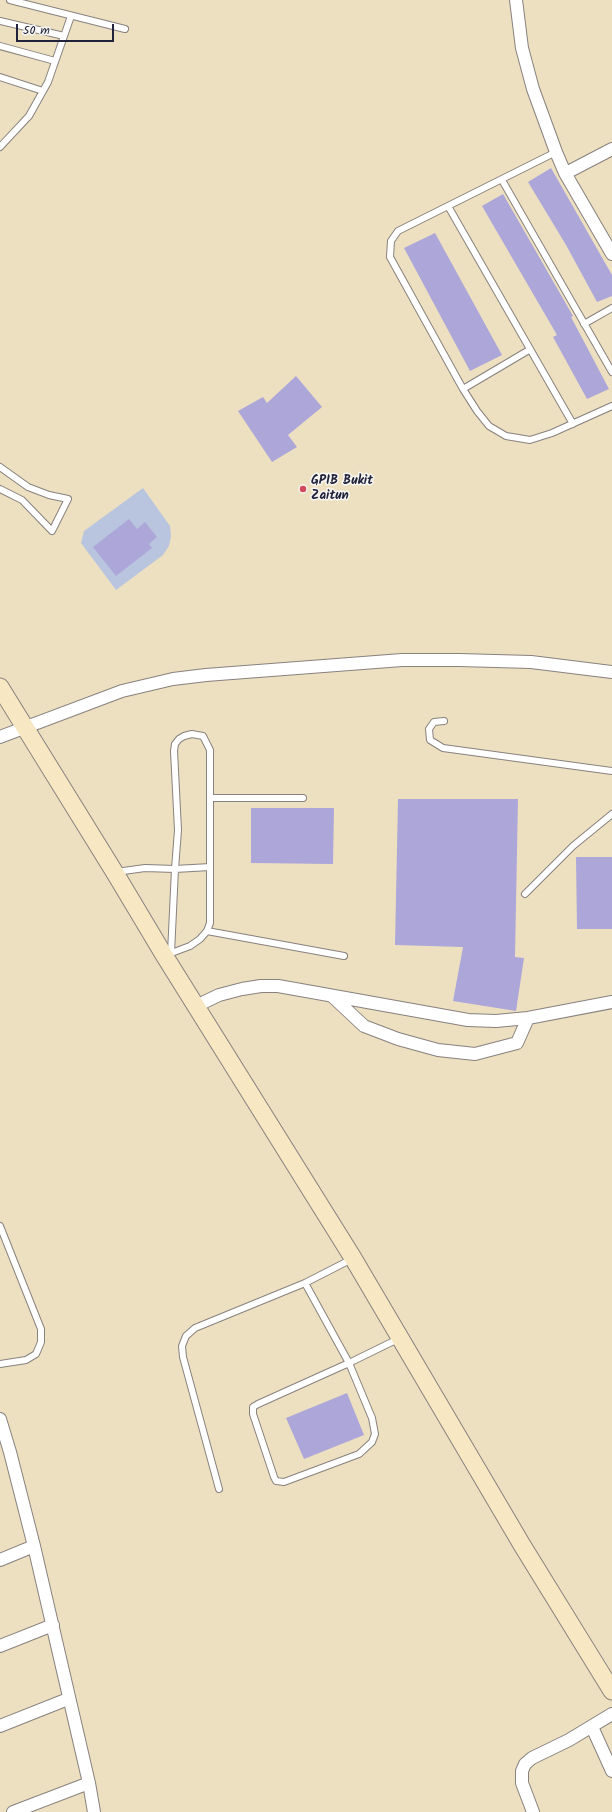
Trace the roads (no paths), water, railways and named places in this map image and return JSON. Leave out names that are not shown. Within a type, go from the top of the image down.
[{"type":"street","points":[[516,0],[524,55],[533,89],[556,152],[566,173],[612,254]]},
{"type":"street","points":[[566,173],[612,149]]},
{"type":"street","points":[[0,737],[25,726],[122,691],[173,679],[206,675],[402,660],[531,662],[612,672]]},
{"type":"street","points":[[0,687],[115,873],[168,954],[196,1006],[353,1258],[522,1545],[612,1692]]},
{"type":"street","points":[[196,1006],[219,995],[261,986],[278,986],[468,1020],[496,1021],[528,1018],[612,1002]]},
{"type":"street","points":[[332,996],[364,1026],[398,1039],[438,1050],[476,1054],[517,1043],[528,1018]]},
{"type":"street","points":[[0,1419],[5,1453],[34,1546],[53,1625],[68,1699],[89,1783],[94,1812]]},
{"type":"street","points":[[0,1560],[34,1546]]},
{"type":"street","points":[[0,1646],[53,1625]]},
{"type":"street","points":[[0,1726],[68,1699]]},
{"type":"street","points":[[533,1812],[522,1783],[522,1771],[525,1764],[532,1758],[592,1727],[612,1714]]},
{"type":"street","points":[[592,1727],[612,1771]]},
{"type":"street","points":[[13,1812],[89,1783]]},
{"type":"lane","points":[[10,0],[125,30]]},
{"type":"lane","points":[[0,147],[29,116],[43,91],[72,16]]},
{"type":"lane","points":[[0,21],[64,36]]},
{"type":"lane","points":[[0,46],[55,61]]},
{"type":"lane","points":[[0,77],[43,91]]},
{"type":"lane","points":[[556,152],[398,231],[391,241],[390,257],[476,411],[489,426],[506,436],[530,440],[552,433],[612,406]]},
{"type":"lane","points":[[502,180],[612,372]]},
{"type":"lane","points":[[448,206],[529,350],[573,424]]},
{"type":"lane","points":[[584,324],[612,308]]},
{"type":"lane","points":[[463,388],[529,350]]},
{"type":"lane","points":[[0,468],[28,487],[49,495],[68,499],[52,531],[22,500],[0,489]]},
{"type":"lane","points":[[22,500],[28,487]]},
{"type":"lane","points":[[444,721],[434,722],[429,729],[430,740],[443,748],[612,771]]},
{"type":"lane","points":[[192,734],[203,736],[206,740],[210,750],[210,798],[210,923],[207,932],[200,939],[190,946],[168,954],[178,830],[174,751],[175,744],[178,739],[184,736],[192,734]]},
{"type":"lane","points":[[210,798],[303,798]]},
{"type":"lane","points":[[525,894],[573,846],[612,814]]},
{"type":"lane","points":[[115,873],[145,868],[175,869],[210,867]]},
{"type":"lane","points":[[207,932],[344,956]]},
{"type":"lane","points":[[0,1226],[41,1329],[41,1342],[36,1354],[26,1360],[0,1364]]},
{"type":"lane","points":[[219,1489],[183,1357],[182,1346],[186,1336],[195,1328],[305,1283],[353,1258]]},
{"type":"lane","points":[[305,1283],[349,1363],[372,1418],[375,1434],[372,1442],[359,1454],[284,1482],[276,1481],[254,1414],[254,1407],[349,1363],[400,1338]]},
{"type":"place","name":"GPIB Bukit Zaitun","points":[[303,489]]}]
